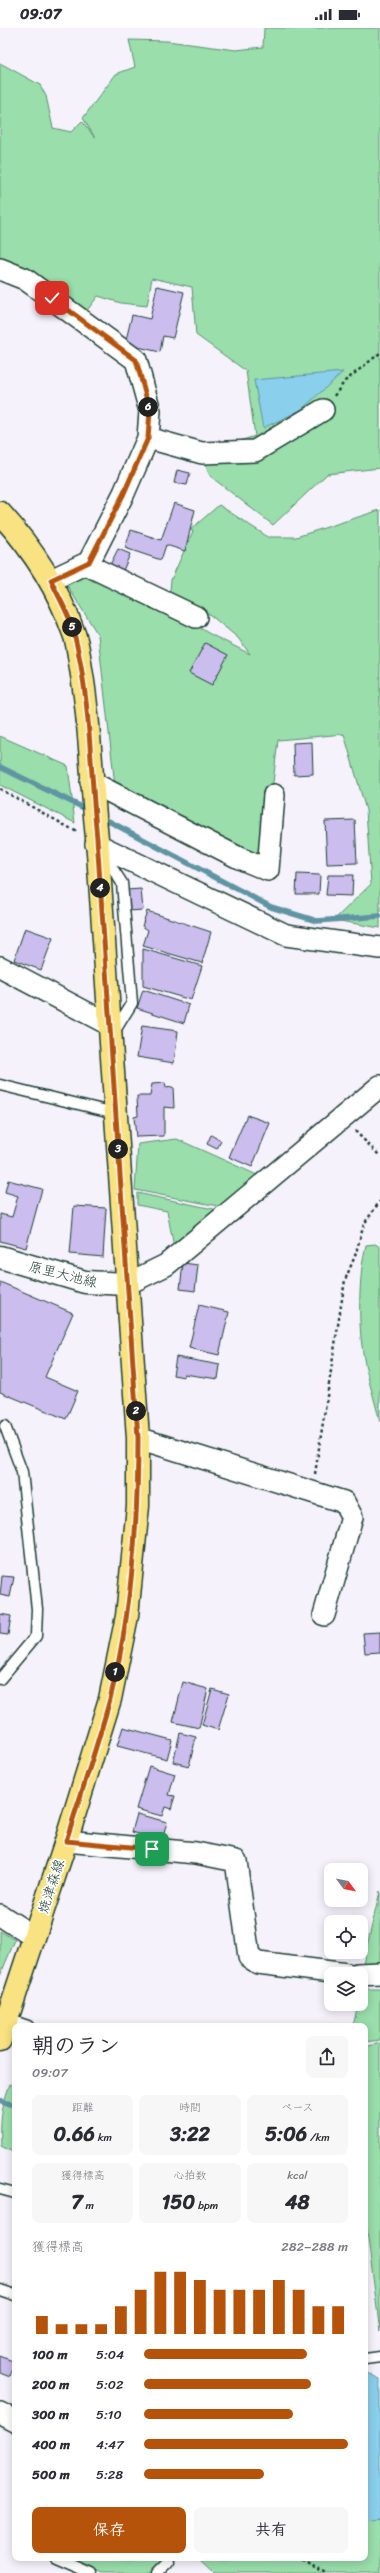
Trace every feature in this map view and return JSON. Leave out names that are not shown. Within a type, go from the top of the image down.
[{"type":"main road","name":"焼津森線","points":[[0,513],[35,554],[51,580],[74,632],[89,712],[91,782],[97,841],[117,972],[110,1032],[126,1284],[138,1438],[138,1506],[126,1616],[110,1699],[66,1841],[0,2040]]},
{"type":"main road","name":"原里大池線","points":[[0,1257],[85,1282],[126,1284]]},
{"type":"street","points":[[0,269],[26,279],[136,360],[150,411],[148,438],[124,493],[89,562],[51,580]]},
{"type":"street","points":[[148,438],[202,454],[255,451],[323,410]]},
{"type":"street","points":[[85,564],[196,617]]},
{"type":"street","points":[[91,782],[239,858],[268,870],[274,795]]},
{"type":"street","points":[[97,841],[286,935],[377,945]]},
{"type":"street","points":[[0,967],[110,1032]]},
{"type":"street","points":[[126,1284],[166,1265],[380,1086]]},
{"type":"street","points":[[138,1438],[344,1502],[352,1517],[324,1615]]},
{"type":"street","points":[[66,1841],[196,1853],[236,1861],[249,1957],[258,1963],[324,1971]]},
{"type":"street","points":[[0,1915],[34,1937]]},
{"type":"street","points":[[368,1974],[380,1973]]},
{"type":"street","points":[[0,2413],[12,2419]]},
{"type":"lane","points":[[0,1085],[115,1113]]},
{"type":"lane","points":[[0,1679],[36,1636],[37,1610],[22,1472],[5,1426]]},
{"type":"lane","points":[[7,2019],[19,2023]]},
{"type":"lane","points":[[0,2189],[12,2192]]},
{"type":"lane","points":[[0,2290],[12,2295]]},
{"type":"lane","points":[[368,2359],[380,2357]]},
{"type":"lane","points":[[64,2561],[92,2573]]},
{"type":"lane","points":[[158,2573],[169,2562]]},
{"type":"path","points":[[323,410],[345,381],[380,353]]},
{"type":"path","points":[[0,789],[97,841]]},
{"type":"path","points":[[341,1118],[380,1156]]},
{"type":"path","points":[[312,1491],[344,1280],[356,1256],[364,1224],[380,1201]]},
{"type":"path","points":[[303,2561],[328,2573]]},
{"type":"green space","points":[[264,28],[380,28],[380,468],[327,474],[273,525],[210,476],[202,453],[255,436],[246,371],[196,335],[192,287],[152,278],[147,306],[121,303],[98,296],[85,313],[0,259],[0,63],[40,85],[46,96],[53,128],[71,132],[82,121],[95,138],[83,118],[116,74],[135,67],[129,40],[167,41],[236,50],[263,47]]},
{"type":"green space","points":[[219,505],[268,537],[296,537],[380,510],[380,928],[334,920],[371,884],[366,810],[344,734],[278,740],[264,860],[116,795],[98,635],[67,585],[89,562],[210,634],[250,654],[238,638],[209,614],[176,602],[170,590],[171,580],[193,531],[190,530]]},
{"type":"green space","points":[[0,736],[68,766],[75,823],[0,785]]},
{"type":"green space","points":[[177,1139],[257,1175],[223,1207],[135,1190],[138,1144]]},
{"type":"green space","points":[[137,1193],[218,1210],[174,1247],[167,1211],[137,1205]]},
{"type":"green space","points":[[375,1244],[380,1247],[380,1422],[365,1365],[360,1322],[362,1268],[366,1245]]},
{"type":"green space","points":[[380,1891],[380,1963],[363,1963],[364,1959],[368,1959],[368,1942]]},
{"type":"green space","points":[[0,1931],[15,1940],[0,1976]]},
{"type":"green space","points":[[368,1989],[380,1989],[380,2040],[368,2042],[368,2023],[354,2023],[356,2011],[368,2011]]},
{"type":"green space","points":[[380,2043],[380,2332],[368,2238],[368,2046]]},
{"type":"green space","points":[[10,2084],[12,2085],[12,2152],[1,2146],[2,2115]]},
{"type":"green space","points":[[380,2521],[380,2573],[215,2573],[202,2561],[368,2561],[368,2523]]},
{"type":"green space","points":[[78,2561],[166,2561],[154,2573],[103,2573]]},
{"type":"water","points":[[343,372],[301,410],[263,428],[254,380]]},
{"type":"water","points":[[368,2373],[380,2379],[380,2521],[368,2523]]},
{"type":"building","points":[[157,286],[184,292],[173,338],[163,336],[160,352],[125,344],[132,315],[150,319]]},
{"type":"building","points":[[177,470],[190,473],[187,485],[174,483]]},
{"type":"building","points":[[174,503],[195,510],[185,551],[166,545],[161,560],[125,548],[131,530],[161,540]]},
{"type":"building","points":[[118,549],[130,554],[122,573],[109,567]]},
{"type":"building","points":[[205,643],[228,655],[212,685],[189,673]]},
{"type":"building","points":[[312,742],[313,774],[294,775],[293,743]]},
{"type":"building","points":[[355,820],[357,863],[327,864],[325,821]]},
{"type":"building","points":[[297,874],[320,875],[319,894],[296,894]]},
{"type":"building","points":[[328,875],[353,875],[352,896],[326,895]]},
{"type":"building","points":[[141,889],[143,910],[129,911],[127,890]]},
{"type":"building","points":[[147,911],[211,932],[202,963],[143,946],[148,930],[142,926]]},
{"type":"building","points":[[25,928],[53,938],[41,970],[14,960]]},
{"type":"building","points":[[143,949],[202,966],[191,1000],[143,986]]},
{"type":"building","points":[[143,990],[189,1005],[184,1023],[137,1008]]},
{"type":"building","points":[[142,1026],[178,1031],[174,1063],[137,1057]]},
{"type":"building","points":[[165,1083],[166,1088],[173,1087],[174,1108],[164,1107],[164,1136],[136,1137],[134,1117],[138,1116],[137,1096],[150,1096],[152,1084]]},
{"type":"building","points":[[247,1115],[270,1123],[252,1167],[229,1157]]},
{"type":"building","points":[[211,1135],[221,1141],[217,1149],[207,1144]]},
{"type":"building","points":[[8,1180],[42,1189],[26,1248],[0,1241],[0,1214],[12,1217],[18,1196],[5,1192]]},
{"type":"building","points":[[74,1206],[106,1208],[103,1257],[70,1254]]},
{"type":"building","points":[[183,1263],[198,1265],[195,1291],[180,1289]]},
{"type":"building","points":[[0,1282],[73,1313],[45,1377],[78,1391],[66,1419],[0,1392]]},
{"type":"building","points":[[199,1305],[229,1312],[219,1355],[189,1348]]},
{"type":"building","points":[[176,1357],[220,1365],[218,1379],[184,1374],[184,1377],[173,1375]]},
{"type":"building","points":[[2,1576],[14,1577],[10,1597],[0,1595]]},
{"type":"building","points":[[0,1614],[11,1616],[8,1635],[0,1634]]},
{"type":"building","points":[[380,1632],[380,1652],[365,1653],[363,1633]]},
{"type":"building","points":[[183,1682],[208,1689],[199,1728],[173,1722]]},
{"type":"building","points":[[212,1689],[229,1694],[218,1730],[202,1725]]},
{"type":"building","points":[[123,1727],[172,1740],[167,1759],[117,1746]]},
{"type":"building","points":[[180,1733],[196,1737],[189,1766],[173,1762]]},
{"type":"building","points":[[149,1766],[175,1774],[169,1795],[175,1796],[171,1809],[165,1807],[162,1816],[136,1809]]},
{"type":"building","points":[[137,1814],[167,1822],[162,1841],[132,1832]]},
{"type":"building","points":[[0,2356],[12,2361],[12,2370],[10,2376],[0,2372]]},
{"type":"waterway","points":[[0,767],[90,811]]},
{"type":"waterway","points":[[101,817],[271,907],[317,921],[380,916]]},
{"type":"waterway","points":[[0,2100],[12,2105]]},
{"type":"route","points":[[52,298],[136,360],[150,411],[148,438],[124,493],[89,562],[51,580],[74,632],[89,712],[91,782],[97,838],[96,844],[110,1025],[126,1284],[138,1438],[138,1506],[126,1616],[110,1699],[66,1841],[152,1849]]}]
